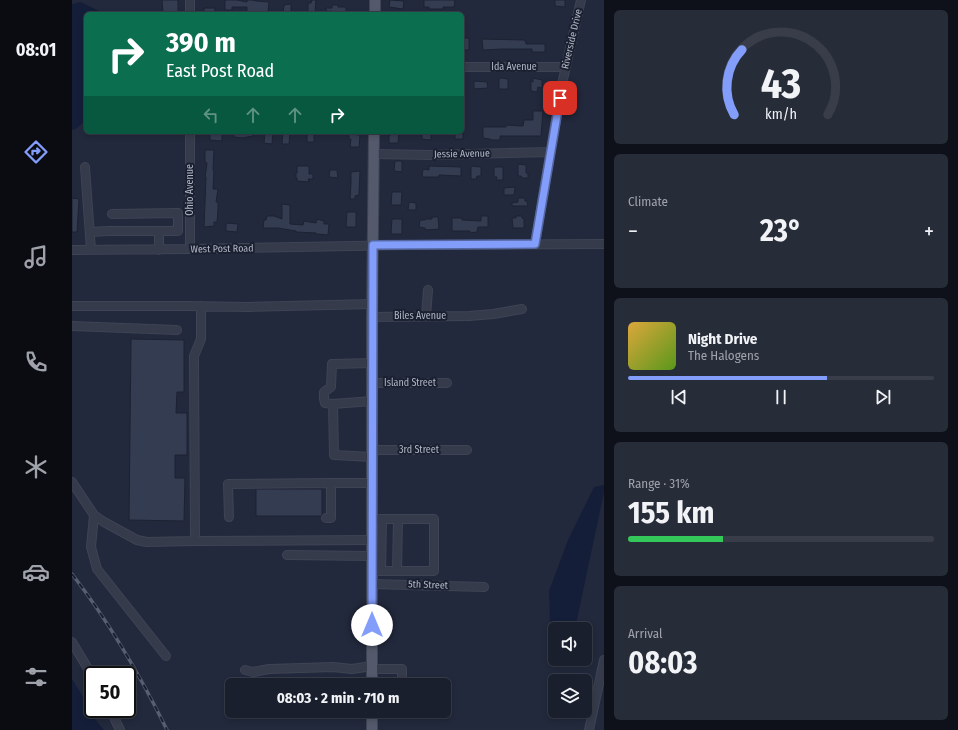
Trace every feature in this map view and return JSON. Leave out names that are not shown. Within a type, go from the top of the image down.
[{"type":"main road","points":[[375,0],[375,12]]},
{"type":"main road","points":[[372,678],[371,584],[376,571],[372,556],[372,540],[377,519],[372,482],[374,134]]},
{"type":"main road","points":[[372,718],[372,730]]},
{"type":"street","points":[[190,0],[190,12]]},
{"type":"street","name":"Riverside Drive","points":[[535,244],[565,67],[581,0]]},
{"type":"street","name":"Ida Avenue","points":[[464,67],[565,67]]},
{"type":"street","name":"Ohio Avenue","points":[[190,134],[190,249]]},
{"type":"street","name":"Jessie Avenue","points":[[374,154],[431,155],[551,152]]},
{"type":"street","points":[[85,167],[91,250]]},
{"type":"street","points":[[90,232],[178,231],[178,213],[112,214]]},
{"type":"street","points":[[159,231],[160,250]]},
{"type":"street","name":"West Post Road","points":[[72,250],[160,250],[373,245],[604,244]]},
{"type":"street","points":[[426,316],[428,290]]},
{"type":"street","points":[[72,306],[248,307],[373,304]]},
{"type":"street","points":[[195,541],[194,356],[201,339],[201,306]]},
{"type":"street","name":"Biles Avenue","points":[[372,317],[469,316],[522,309]]},
{"type":"street","points":[[72,326],[177,330]]},
{"type":"street","points":[[372,363],[332,364],[331,387],[324,392],[325,403],[334,404],[372,401]]},
{"type":"street","name":"Island Street","points":[[372,383],[447,382]]},
{"type":"street","name":"3rd Street","points":[[334,404],[334,455],[467,450]]},
{"type":"street","points":[[72,482],[94,515],[137,540],[147,542],[372,540]]},
{"type":"street","points":[[229,517],[228,484],[372,482]]},
{"type":"street","points":[[326,518],[331,518],[331,483]]},
{"type":"street","points":[[94,515],[91,547],[97,569],[166,656]]},
{"type":"street","points":[[377,519],[434,519],[434,570],[376,571],[377,519]]},
{"type":"street","points":[[397,571],[398,519]]},
{"type":"street","points":[[287,555],[372,556]]},
{"type":"street","name":"5th Street","points":[[371,584],[484,587]]},
{"type":"street","points":[[72,642],[86,666]]},
{"type":"street","points":[[589,730],[604,660]]},
{"type":"street","points":[[245,670],[253,672],[269,669],[333,667],[352,669],[402,669],[402,678]]},
{"type":"street","points":[[114,718],[120,730]]},
{"type":"water","points":[[81,2],[100,12],[84,12],[84,122],[76,129],[72,130],[72,4]]},
{"type":"water","points":[[604,485],[604,492],[576,622],[550,622],[549,591],[568,540],[594,487]]},
{"type":"water","points":[[72,679],[84,698],[84,718],[94,718],[104,730],[72,730]]},
{"type":"building","points":[[162,0],[178,0],[178,12],[163,12]]},
{"type":"building","points":[[225,0],[247,2],[247,0],[252,0],[269,2],[268,12],[247,12],[247,7],[232,7],[232,10],[225,10]]},
{"type":"building","points":[[312,0],[316,0],[315,12],[308,12],[308,3],[311,3]]},
{"type":"building","points":[[390,0],[404,1],[403,9],[389,7]]},
{"type":"building","points":[[424,0],[455,0],[454,7],[429,9],[429,7],[424,7]]},
{"type":"building","points":[[555,0],[565,0],[565,7],[555,6]]},
{"type":"building","points":[[291,4],[291,12],[283,12],[284,5]]},
{"type":"building","points":[[332,5],[346,7],[346,12],[326,11],[326,8],[332,8]]},
{"type":"building","points":[[204,8],[215,8],[215,12],[204,12]]},
{"type":"building","points":[[464,38],[469,38],[469,50],[464,50]]},
{"type":"building","points":[[482,39],[525,40],[526,44],[545,44],[545,52],[532,52],[532,49],[483,50]]},
{"type":"building","points":[[533,78],[542,80],[542,88],[538,87],[537,92],[531,91],[531,81],[533,82]]},
{"type":"building","points":[[499,79],[508,79],[508,89],[499,89]]},
{"type":"building","points":[[474,81],[487,82],[488,88],[474,89]]},
{"type":"building","points":[[533,111],[543,111],[541,136],[500,136],[500,140],[483,138],[483,127],[506,127],[506,125],[523,126],[524,120],[533,120]]},
{"type":"building","points":[[210,134],[222,134],[222,141],[210,140]]},
{"type":"building","points":[[234,134],[253,134],[253,136],[242,138],[234,137]]},
{"type":"building","points":[[265,134],[273,134],[272,144],[264,143]]},
{"type":"building","points":[[283,134],[290,134],[289,144],[282,144]]},
{"type":"building","points":[[307,134],[314,134],[314,142],[307,142]]},
{"type":"building","points":[[349,134],[360,135],[359,147],[350,147],[351,139],[349,139]]},
{"type":"building","points":[[399,134],[398,143],[389,143],[389,135]]},
{"type":"building","points":[[422,134],[431,134],[431,140],[422,139]]},
{"type":"building","points":[[455,134],[463,134],[463,139],[455,139]]},
{"type":"building","points":[[205,150],[214,150],[213,189],[218,189],[216,202],[218,202],[218,209],[217,222],[214,222],[214,226],[204,227],[205,177],[207,163],[205,162]]},
{"type":"building","points":[[395,161],[402,161],[402,172],[394,171]]},
{"type":"building","points":[[518,164],[526,165],[526,173],[528,173],[528,178],[518,176]]},
{"type":"building","points":[[297,166],[309,166],[309,174],[313,174],[313,179],[308,179],[309,182],[297,181]]},
{"type":"building","points":[[429,166],[461,167],[461,176],[439,175],[439,177],[422,177],[423,169],[429,170]]},
{"type":"building","points":[[471,166],[481,167],[481,176],[477,176],[476,179],[471,179]]},
{"type":"building","points":[[494,167],[503,167],[503,180],[496,180],[497,177],[494,177]]},
{"type":"building","points":[[330,170],[337,170],[338,178],[329,177]]},
{"type":"building","points":[[360,171],[359,195],[355,196],[355,199],[350,199],[351,172]]},
{"type":"building","points":[[515,187],[514,195],[504,195],[504,188]]},
{"type":"building","points":[[392,192],[402,192],[401,205],[391,205]]},
{"type":"building","points":[[72,198],[79,199],[77,232],[72,232]]},
{"type":"building","points":[[518,198],[525,198],[528,206],[512,206],[512,203],[518,202]]},
{"type":"building","points":[[409,202],[416,203],[416,210],[408,210]]},
{"type":"building","points":[[282,204],[290,205],[290,224],[303,225],[304,221],[316,223],[317,219],[324,221],[324,224],[329,224],[328,235],[296,232],[278,228],[263,228],[264,220],[266,220],[267,216],[274,216],[282,219]]},
{"type":"building","points":[[347,212],[356,212],[356,227],[346,227]]},
{"type":"building","points":[[481,216],[488,216],[488,227],[478,227],[477,232],[470,233],[470,231],[452,231],[452,218],[481,221]]},
{"type":"building","points":[[516,216],[522,216],[524,219],[524,228],[513,228],[512,218],[516,218]]},
{"type":"building","points":[[432,217],[438,217],[439,229],[426,230],[425,228],[419,227],[420,220],[432,219]]},
{"type":"building","points":[[392,219],[402,219],[402,234],[391,234]]},
{"type":"building","points":[[226,223],[238,224],[237,232],[226,231]]},
{"type":"building","points":[[131,339],[184,340],[184,392],[177,392],[176,413],[187,413],[187,455],[175,455],[175,478],[185,478],[184,521],[129,520]]},
{"type":"building","points":[[256,489],[322,489],[322,515],[256,516]]},
{"type":"railway","points":[[72,574],[99,611],[123,649],[167,730]]},
{"type":"route","points":[[372,625],[373,245],[535,244],[560,98]]}]
